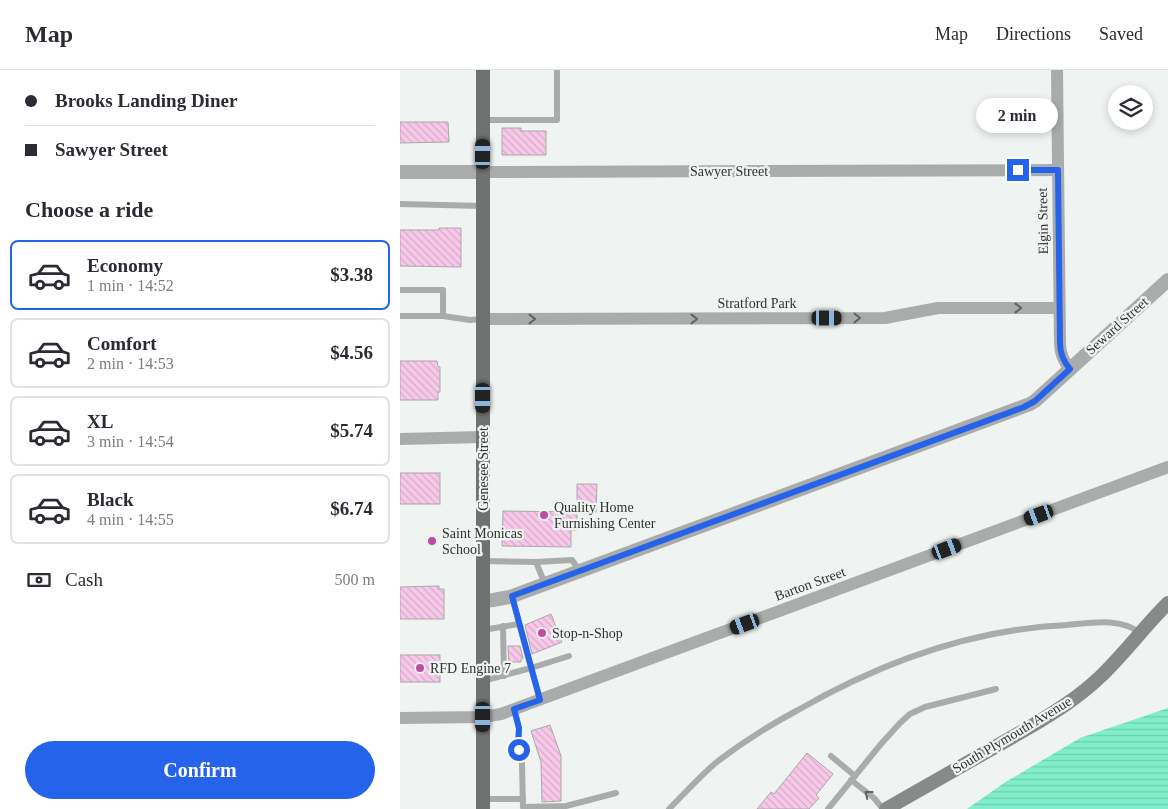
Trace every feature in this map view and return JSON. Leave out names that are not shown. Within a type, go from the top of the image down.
[{"type":"main road","name":"Genesee Street","points":[[483,70],[483,804]]},
{"type":"main road","name":"South Plymouth Avenue","points":[[885,809],[1064,706],[1100,677],[1168,603]]},
{"type":"street","name":"Elgin Street","points":[[1057,70],[1060,343],[1063,360],[1070,369]]},
{"type":"street","name":"Sawyer Street","points":[[400,172],[1058,170]]},
{"type":"street","name":"Seward Street","points":[[483,601],[512,596],[1024,407],[1035,401],[1168,280]]},
{"type":"street","name":"Stratford Park","points":[[483,320],[885,318],[938,308],[1059,308]]},
{"type":"street","points":[[400,439],[483,437]]},
{"type":"street","name":"Barton Street","points":[[400,718],[495,716],[1168,468]]},
{"type":"lane","points":[[483,120],[557,120],[557,70]]},
{"type":"lane","points":[[400,204],[483,206]]},
{"type":"lane","points":[[400,290],[443,290],[443,316]]},
{"type":"lane","points":[[400,316],[443,316],[483,320]]},
{"type":"lane","points":[[483,561],[536,562],[572,560],[580,571]]},
{"type":"lane","points":[[536,562],[545,584]]},
{"type":"lane","points":[[512,596],[540,700]]},
{"type":"lane","points":[[669,809],[718,762],[758,734],[814,700],[890,666],[967,640],[1026,628],[1111,623],[1126,626],[1140,633]]},
{"type":"lane","points":[[483,630],[519,624]]},
{"type":"lane","points":[[503,626],[504,676]]},
{"type":"lane","points":[[483,681],[569,656]]},
{"type":"lane","points":[[828,809],[884,740],[910,714],[925,707],[996,689]]},
{"type":"lane","points":[[514,709],[519,728],[518,744],[522,764],[523,807],[561,807],[616,793]]},
{"type":"lane","points":[[831,756],[885,809]]},
{"type":"lane","points":[[483,804],[523,798]]},
{"type":"shaded area","points":[[1168,708],[1168,809],[967,809],[1004,783],[1080,738]]},
{"type":"building","points":[[400,122],[448,122],[449,142],[400,143]]},
{"type":"building","points":[[502,128],[521,128],[521,131],[546,131],[546,155],[502,155]]},
{"type":"building","points":[[439,228],[461,228],[461,267],[400,266],[400,230],[439,230]]},
{"type":"building","points":[[400,361],[437,361],[438,367],[440,367],[440,392],[438,392],[438,400],[400,400]]},
{"type":"building","points":[[400,473],[440,473],[440,504],[400,504]]},
{"type":"building","points":[[577,484],[597,484],[596,512],[577,512]]},
{"type":"building","name":"Quality Home Furnishing Center","points":[[503,511],[577,512],[577,530],[571,530],[571,547],[502,546]]},
{"type":"building","points":[[439,586],[439,589],[444,589],[444,619],[400,619],[400,587]]},
{"type":"building","name":"Stop-n-Shop","points":[[551,614],[562,642],[532,654],[525,625]]},
{"type":"building","points":[[508,646],[520,646],[523,658],[521,662],[509,662]]},
{"type":"building","name":"RFD Engine 7","points":[[400,655],[440,655],[440,682],[400,682]]},
{"type":"building","points":[[550,725],[561,756],[561,801],[542,802],[541,762],[531,731]]},
{"type":"building","points":[[807,753],[833,774],[816,795],[819,798],[809,809],[757,809],[771,792],[774,794]]},
{"type":"place","name":"Quality Home Furnishing Center","points":[[544,515]]},
{"type":"place","name":"Saint Monicas School","points":[[432,541]]},
{"type":"place","name":"Stop-n-Shop","points":[[542,633]]},
{"type":"place","name":"RFD Engine 7","points":[[420,668]]},
{"type":"route","points":[[519,750],[520,733],[514,709],[540,700],[512,596],[1024,407],[1035,401],[1070,369],[1063,360],[1060,343],[1058,170],[1018,170]]}]
